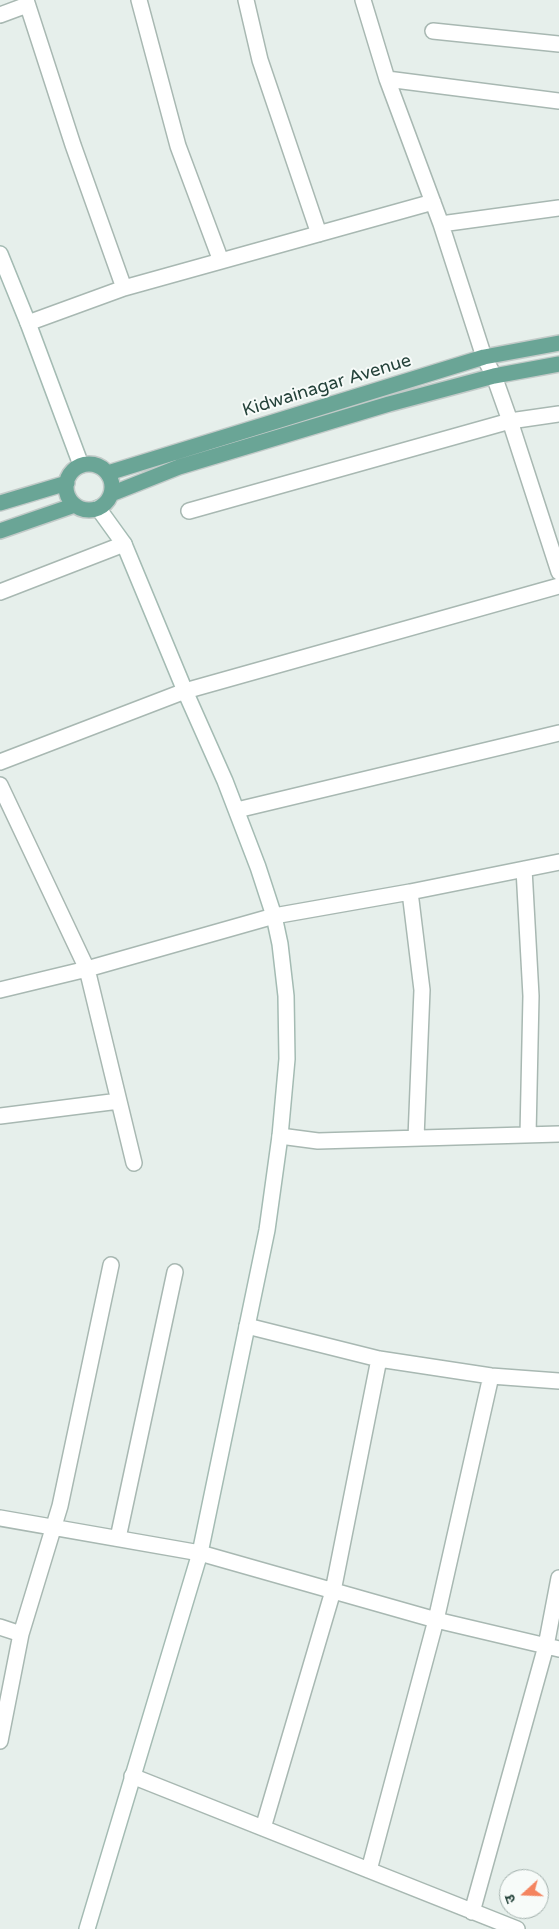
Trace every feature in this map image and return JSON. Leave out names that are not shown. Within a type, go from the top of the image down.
[{"type":"main road","name":"Kidwainagar Avenue","points":[[108,473],[484,357],[559,343]]},
{"type":"main road","name":"Kidwainagar Avenue","points":[[111,494],[179,467],[389,404],[494,376],[559,364]]},
{"type":"main road","points":[[86,464],[98,466],[108,473],[112,487],[111,494],[108,500],[98,508],[87,509],[75,505],[68,495],[67,483],[71,472],[81,466],[86,464]]},
{"type":"main road","points":[[0,503],[67,483]]},
{"type":"main road","points":[[0,531],[75,505]]},
{"type":"street","points":[[139,0],[178,146],[220,261]]},
{"type":"street","points":[[246,0],[260,60],[319,234]]},
{"type":"street","points":[[363,0],[386,79],[441,224],[484,357],[494,376],[510,420],[559,572]]},
{"type":"street","points":[[0,15],[27,2],[73,145],[124,288]]},
{"type":"street","points":[[433,31],[559,44]]},
{"type":"street","points":[[386,79],[559,101]]},
{"type":"street","points":[[28,323],[124,288],[432,202]]},
{"type":"street","points":[[441,224],[559,208]]},
{"type":"street","points":[[0,254],[28,323],[81,466]]},
{"type":"street","points":[[189,511],[510,420],[559,414]]},
{"type":"street","points":[[86,1929],[200,1553],[267,1230],[280,1136],[287,1058],[286,1005],[280,944],[274,916],[237,810],[184,691],[124,544],[98,508]]},
{"type":"street","points":[[0,592],[124,544]]},
{"type":"street","points":[[0,762],[184,691],[559,586]]},
{"type":"street","points":[[237,810],[559,733]]},
{"type":"street","points":[[0,785],[87,969],[134,1163]]},
{"type":"street","points":[[0,990],[87,969],[274,916],[410,892],[559,862]]},
{"type":"street","points":[[524,870],[531,996],[528,1134]]},
{"type":"street","points":[[410,892],[422,990],[416,1138]]},
{"type":"street","points":[[0,1116],[119,1101]]},
{"type":"street","points":[[280,1136],[318,1140],[559,1134]]},
{"type":"street","points":[[0,1741],[21,1634],[60,1506],[112,1265]]},
{"type":"street","points":[[118,1538],[174,1272]]},
{"type":"street","points":[[247,1326],[379,1359],[491,1376],[559,1381]]},
{"type":"street","points":[[263,1828],[333,1591],[379,1359]]},
{"type":"street","points":[[369,1870],[436,1620],[491,1376]]},
{"type":"street","points":[[0,1518],[200,1553],[436,1620],[553,1648]]},
{"type":"street","points":[[472,1912],[553,1648],[559,1578]]},
{"type":"street","points":[[0,1627],[21,1634]]},
{"type":"street","points":[[132,1776],[517,1929]]}]
